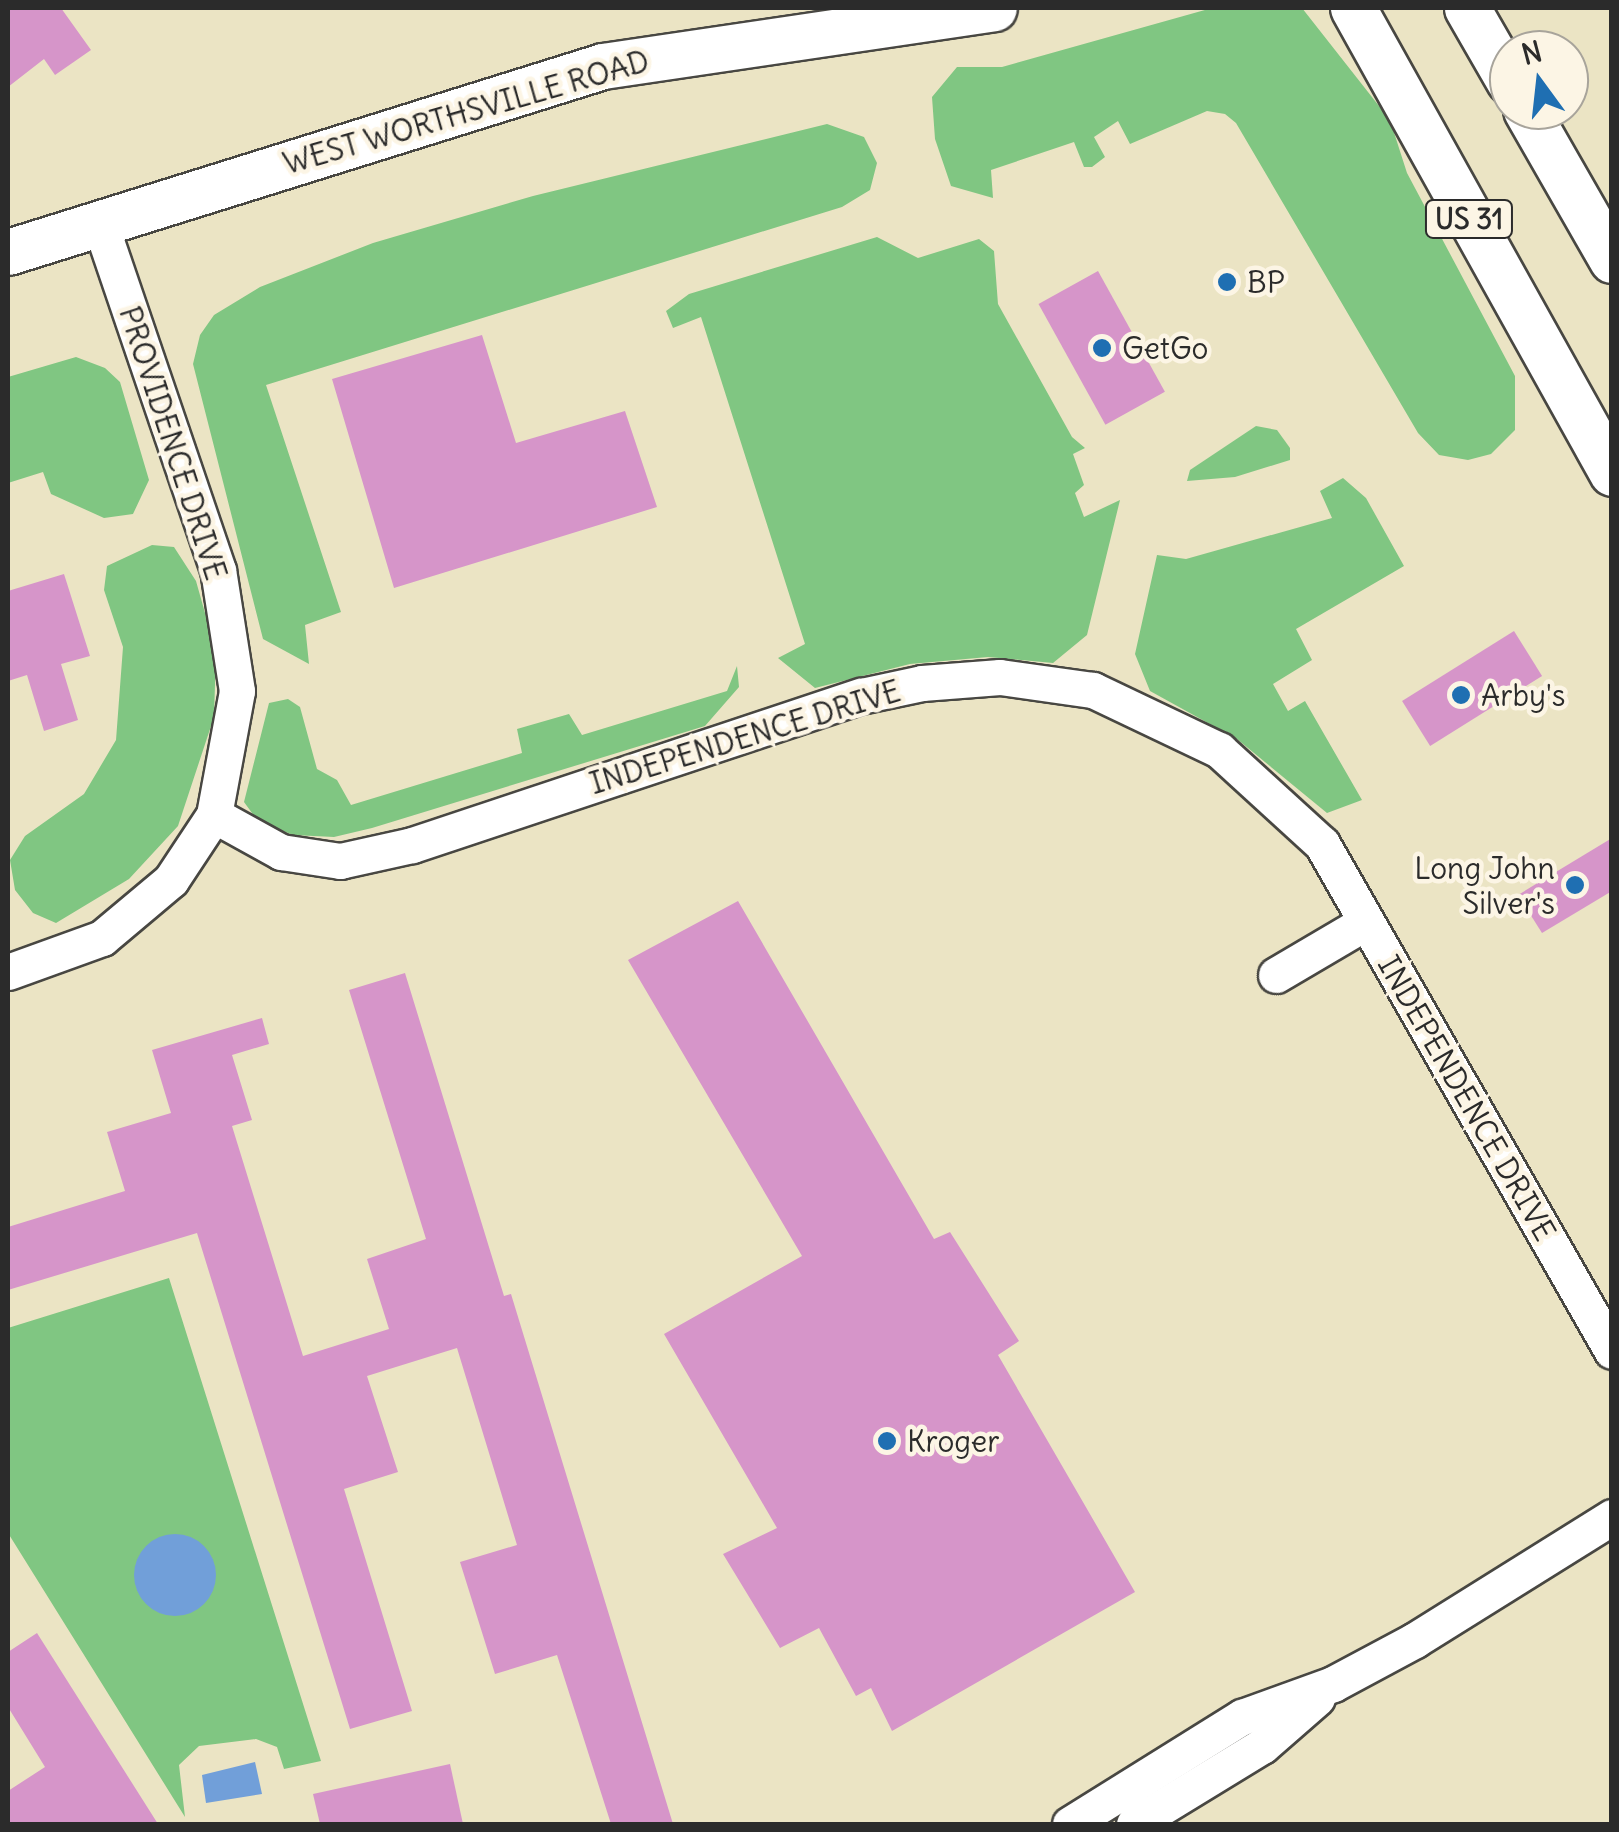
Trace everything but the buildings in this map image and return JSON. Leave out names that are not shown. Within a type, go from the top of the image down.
[{"type":"main road","name":"WEST WORTHSVILLE ROAD","points":[[8,252],[603,66],[994,8]]},
{"type":"main road","name":"US 31","points":[[1352,8],[1612,474]]},
{"type":"main road","points":[[1467,8],[1489,46]]},
{"type":"main road","points":[[1537,130],[1612,260]]},
{"type":"street","name":"PROVIDENCE DRIVE","points":[[8,972],[102,938],[171,880],[214,815],[238,692],[218,570],[100,223]]},
{"type":"street","name":"INDEPENDENCE DRIVE","points":[[214,815],[281,852],[340,861],[412,845],[860,696],[922,682],[1000,677],[1093,690],[1219,750],[1322,844],[1612,1350]]},
{"type":"street","points":[[1276,975],[1366,922]]},
{"type":"street","points":[[1134,1824],[1262,1746],[1333,1684],[1612,1517]]},
{"type":"street","points":[[1070,1824],[1242,1717],[1333,1684]]},
{"type":"green space","points":[[1212,8],[1302,8],[1390,120],[1407,173],[1515,376],[1515,430],[1491,454],[1468,460],[1439,455],[1418,433],[1236,123],[1225,114],[1207,111],[1130,144],[1118,121],[1094,137],[1105,157],[1092,167],[1084,167],[1074,142],[991,170],[993,198],[951,186],[935,139],[932,97],[957,67],[1002,67]]},
{"type":"green space","points":[[827,124],[864,137],[877,163],[870,190],[842,207],[266,385],[341,612],[305,625],[309,664],[263,639],[193,364],[200,335],[214,315],[260,287],[373,243],[533,196]]},
{"type":"green space","points":[[877,237],[918,258],[979,239],[994,251],[998,304],[1072,437],[1085,448],[1073,454],[1084,485],[1075,493],[1084,517],[1120,500],[1087,635],[1053,663],[988,657],[910,664],[815,688],[778,658],[805,644],[701,317],[673,328],[666,311],[689,294]]},
{"type":"green space","points":[[76,357],[105,368],[120,382],[149,480],[133,514],[104,518],[51,494],[43,472],[8,483],[8,377]]},
{"type":"green space","points":[[1256,426],[1277,430],[1290,448],[1290,460],[1235,477],[1187,481],[1190,470]]},
{"type":"green space","points":[[1343,478],[1366,498],[1404,566],[1296,629],[1312,660],[1273,684],[1288,711],[1305,701],[1362,800],[1327,813],[1237,739],[1150,691],[1135,654],[1157,555],[1186,559],[1332,518],[1320,491]]},
{"type":"green space","points":[[152,545],[174,547],[196,581],[216,652],[214,717],[178,826],[129,879],[56,923],[33,913],[15,890],[10,860],[25,836],[84,794],[116,740],[123,647],[104,590],[107,566]]},
{"type":"green space","points":[[737,666],[739,687],[705,726],[372,828],[334,837],[293,835],[257,820],[244,802],[269,703],[288,699],[300,707],[317,769],[337,780],[351,805],[522,753],[517,729],[569,714],[582,735],[727,691]]},
{"type":"green space","points":[[169,1278],[321,1761],[284,1769],[277,1747],[256,1739],[199,1746],[179,1765],[185,1817],[8,1533],[8,1328]]},
{"type":"water","points":[[167,1534],[183,1534],[209,1552],[216,1575],[213,1591],[204,1604],[183,1616],[167,1616],[141,1598],[134,1583],[134,1567],[152,1541]]},
{"type":"water","points":[[255,1762],[262,1794],[206,1803],[202,1775]]},
{"type":"place","name":"BP","points":[[1227,282]]},
{"type":"place","name":"GetGo","points":[[1102,348]]},
{"type":"place","name":"Arby's","points":[[1461,695]]},
{"type":"place","name":"Long John Silver's","points":[[1575,885]]},
{"type":"place","name":"Kroger","points":[[887,1441]]}]
